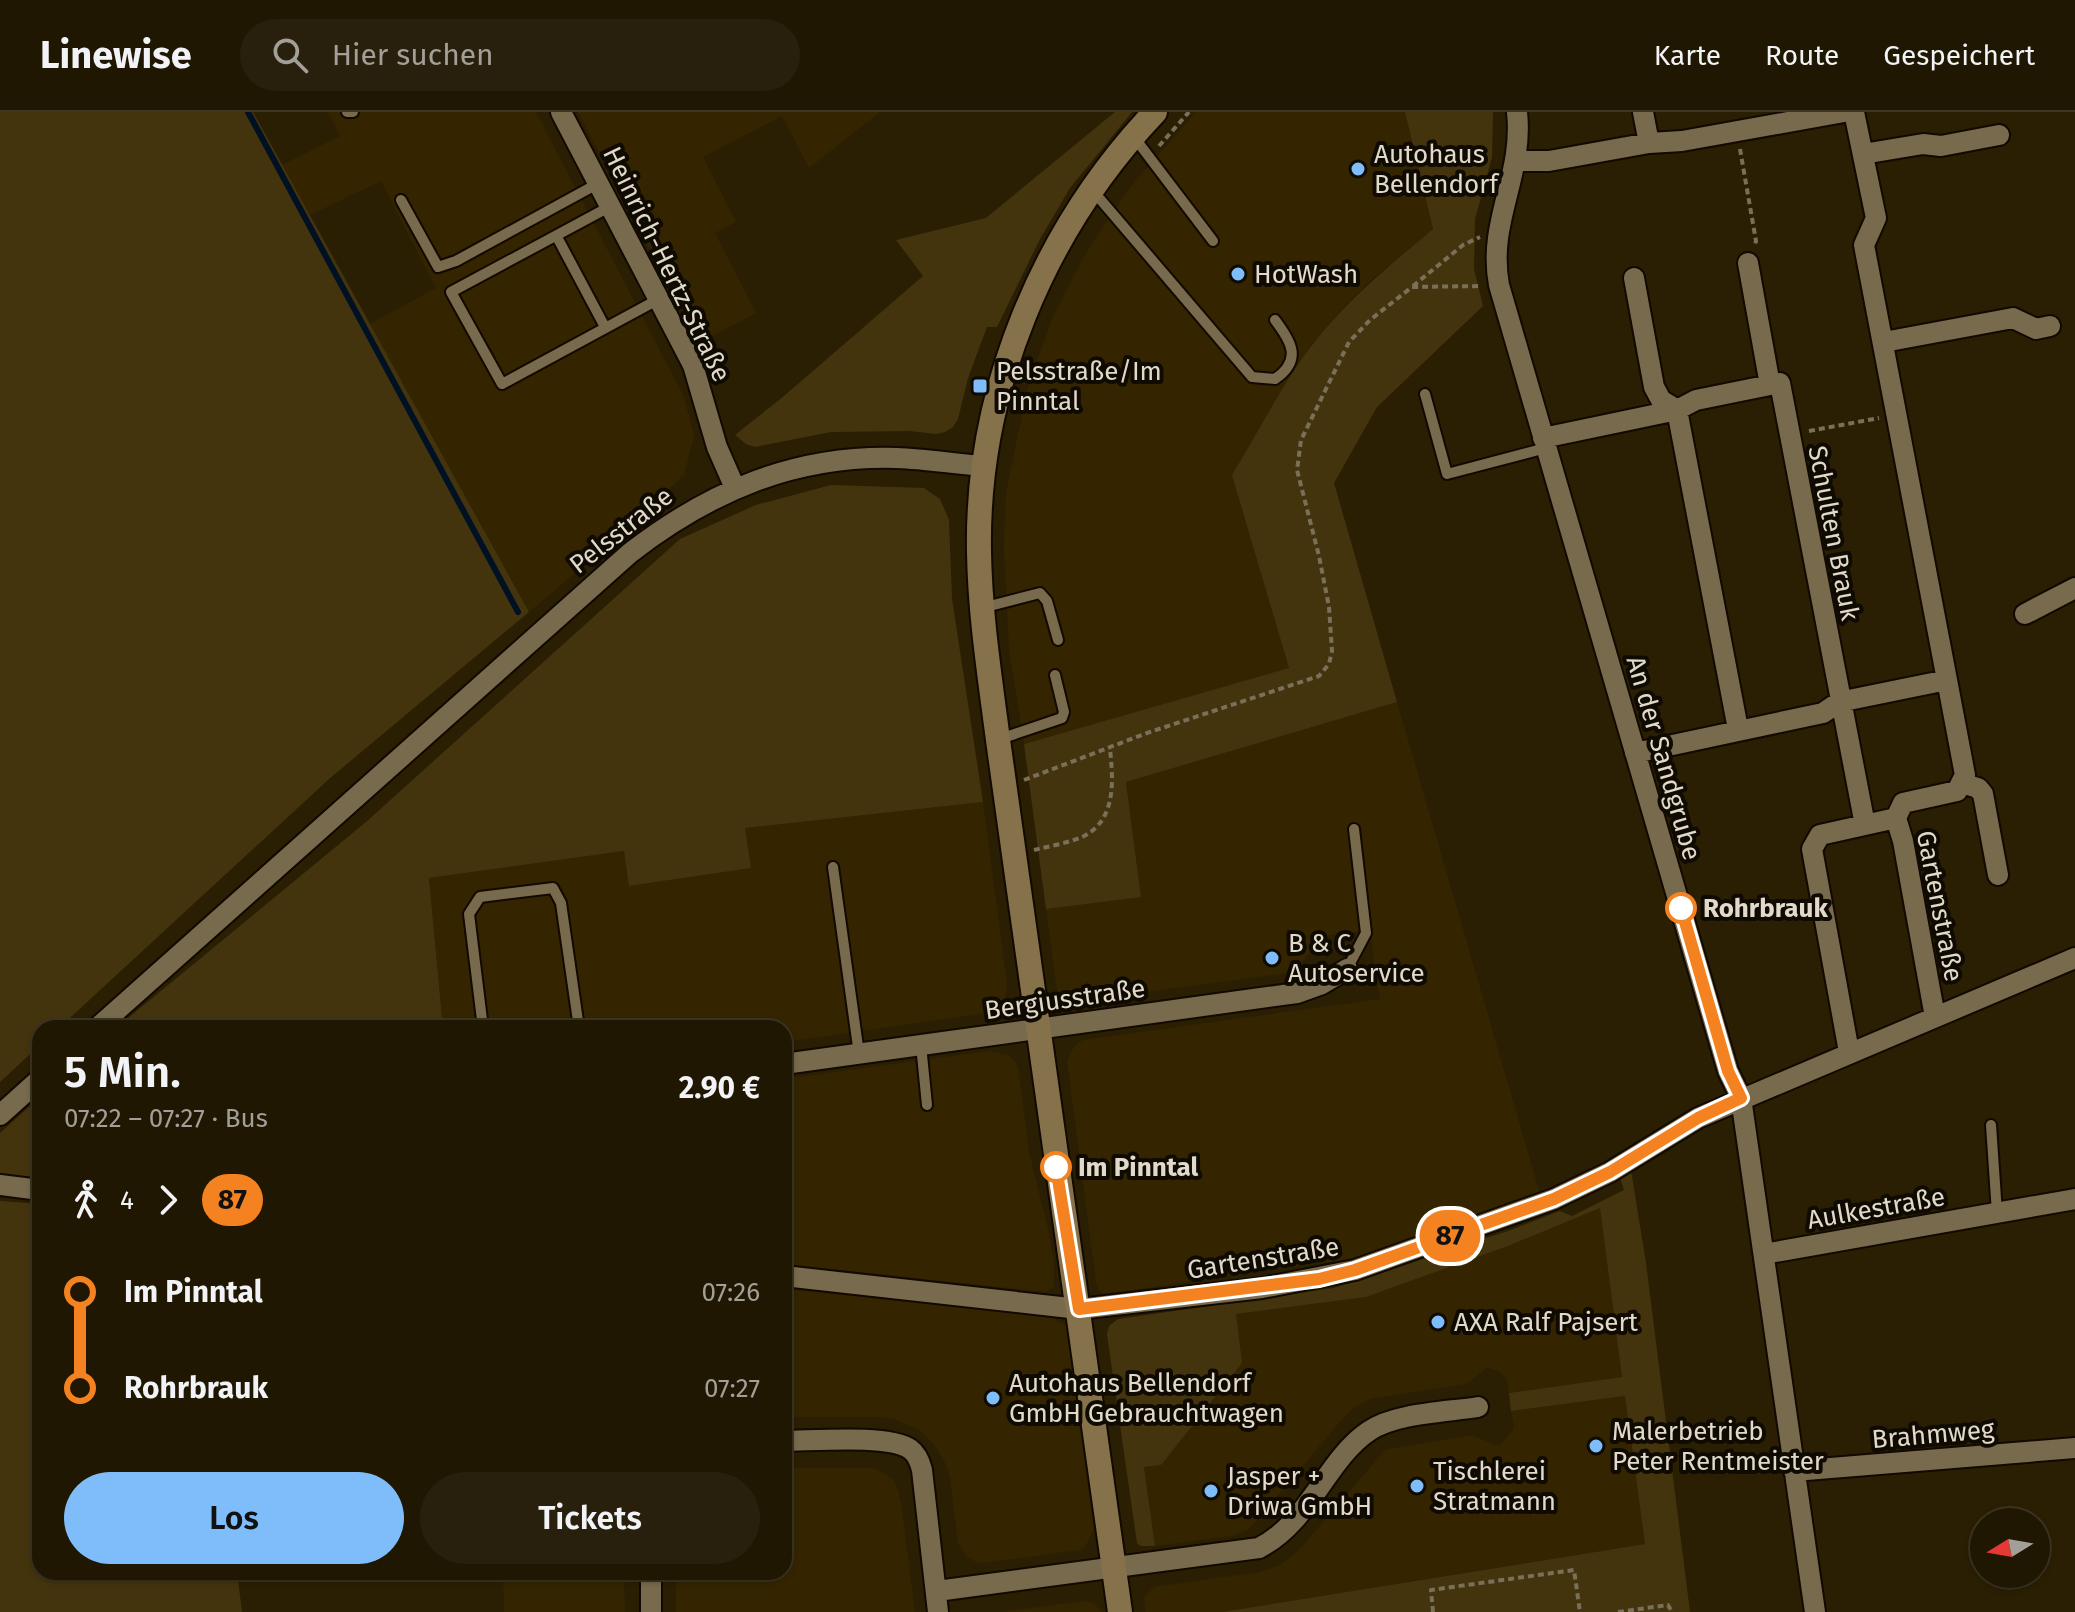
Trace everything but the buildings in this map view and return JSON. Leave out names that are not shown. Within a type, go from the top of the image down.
[{"type":"main road","points":[[1120,1612],[998,740],[982,608],[979,550],[983,466],[999,388],[1022,320],[1059,242],[1092,190],[1108,165],[1155,112]]},
{"type":"street","name":"Heinrich-Hertz-Straße","points":[[561,112],[693,365],[717,447],[735,488]]},
{"type":"street","name":"An der Sandgrube","points":[[1517,112],[1517,161],[1497,235],[1499,285],[1728,1071],[1741,1098],[1815,1612]]},
{"type":"street","points":[[1643,112],[1649,143]]},
{"type":"street","points":[[1517,161],[1549,161],[1649,143],[1682,141],[1737,131],[1758,120],[1844,112]]},
{"type":"street","points":[[1854,112],[1876,218],[1864,245],[1965,775],[1957,791],[1903,803],[1896,818]]},
{"type":"street","points":[[1863,154],[1923,144],[1941,146],[1999,135]]},
{"type":"street","name":"Schulten Brauk","points":[[1748,263],[1770,385],[1780,383],[1839,702]]},
{"type":"street","points":[[1634,278],[1654,387],[1661,400],[1677,410],[1738,729]]},
{"type":"street","points":[[1884,342],[2013,318],[2036,329],[2050,326]]},
{"type":"street","points":[[1544,443],[1677,410],[1696,400],[1770,385]]},
{"type":"street","name":"Pelsstraße","points":[[106,1020],[630,553],[668,523],[735,488],[785,470],[832,461],[897,458],[983,466]]},
{"type":"street","points":[[2025,614],[2075,588]]},
{"type":"street","points":[[1635,753],[1823,713],[1839,702],[1947,680]]},
{"type":"street","points":[[1839,702],[1865,825]]},
{"type":"street","points":[[1961,783],[1978,788],[1983,794],[1998,875]]},
{"type":"street","name":"Gartenstraße","points":[[1849,1052],[1812,849],[1820,835],[1896,818],[1903,841],[1935,1017]]},
{"type":"street","name":"Gartenstraße","points":[[792,1277],[1079,1309],[1262,1288],[1355,1270],[1554,1199],[1610,1172],[1698,1118],[1741,1098],[2075,958]]},
{"type":"street","name":"Bergiusstraße","points":[[792,1063],[1297,993],[1322,984],[1347,969]]},
{"type":"street","points":[[0,1115],[32,1086]]},
{"type":"street","points":[[0,1185],[32,1189]]},
{"type":"street","name":"Aulkestraße","points":[[1764,1254],[2075,1199]]},
{"type":"street","points":[[792,1441],[884,1440],[911,1449],[922,1470],[937,1602],[1115,1568],[1259,1548],[1284,1532],[1348,1452],[1368,1432],[1396,1420],[1478,1407]]},
{"type":"street","name":"Brahmweg","points":[[1794,1471],[2075,1448]]},
{"type":"street","points":[[651,1580],[651,1612]]},
{"type":"lane","points":[[347,112],[353,112]]},
{"type":"lane","points":[[1133,136],[1213,241]]},
{"type":"lane","points":[[401,200],[438,267],[456,261],[599,183]]},
{"type":"lane","points":[[1092,190],[1252,377],[1275,379],[1285,371],[1292,358],[1291,342],[1275,320]]},
{"type":"lane","points":[[611,206],[451,292],[502,384],[660,299]]},
{"type":"lane","points":[[557,237],[605,327]]},
{"type":"lane","points":[[1425,394],[1447,474],[1544,443]]},
{"type":"lane","points":[[982,608],[1034,593],[1044,595],[1058,640]]},
{"type":"lane","points":[[998,740],[1062,718],[1064,712],[1055,675]]},
{"type":"lane","points":[[1347,969],[1366,933],[1354,829]]},
{"type":"lane","points":[[833,867],[859,1054]]},
{"type":"lane","points":[[482,1020],[469,914],[480,897],[553,888],[561,903],[578,1020]]},
{"type":"lane","points":[[921,1045],[927,1105]]},
{"type":"lane","points":[[1991,1125],[1997,1213]]},
{"type":"path","points":[[1149,156],[1189,112]]},
{"type":"path","points":[[1737,131],[1756,241],[1748,263]]},
{"type":"path","points":[[1004,785],[1035,778],[1147,733],[1319,676],[1329,664],[1332,651],[1329,607],[1297,470],[1301,440],[1349,342],[1370,320],[1463,245],[1477,237],[1497,235]]},
{"type":"path","points":[[1412,287],[1499,285]]},
{"type":"path","points":[[1789,435],[1897,414]]},
{"type":"path","points":[[1014,856],[1084,836],[1097,826],[1111,800],[1113,778],[1110,749]]},
{"type":"path","points":[[1433,1612],[1431,1590],[1574,1570],[1580,1612]]},
{"type":"path","points":[[1618,1612],[1668,1605],[1672,1612]]},
{"type":"shaded area","points":[[0,112],[253,112],[529,612],[329,779],[68,1020],[32,1020],[32,1052],[0,1082]]},
{"type":"shaded area","points":[[328,112],[536,112],[684,397],[694,436],[684,475],[632,525],[529,612],[370,324],[436,288],[381,181],[310,215],[282,165],[340,136]]},
{"type":"shaded area","points":[[578,112],[880,112],[809,168],[782,116],[703,157],[736,222],[715,233],[756,313],[699,343]]},
{"type":"shaded area","points":[[1115,112],[1132,112],[1070,188],[1040,239],[997,327],[987,327],[953,427],[936,434],[910,431],[831,432],[755,447],[735,435],[923,276],[896,240],[986,218]]},
{"type":"shaded area","points":[[1196,112],[1405,112],[1433,229],[1371,280],[1311,346],[1233,475],[1289,669],[1024,744],[1009,649],[1004,547],[1006,493],[1028,386],[1053,317],[1083,258],[1127,191]]},
{"type":"shaded area","points":[[1405,112],[1493,112],[1492,157],[1475,219],[1474,269],[1483,306],[1377,407],[1334,483],[1397,702],[1126,782],[1141,897],[1046,909],[1024,744],[1289,668],[1232,475],[1281,391],[1326,328],[1385,269],[1433,229]]},
{"type":"shaded area","points":[[831,485],[924,488],[940,499],[949,520],[952,599],[983,802],[745,828],[751,868],[629,886],[624,851],[429,878],[442,1020],[126,1020],[366,822],[680,539],[756,505]]},
{"type":"shaded area","points":[[1397,702],[1540,1194],[1355,1258],[1104,1294],[1096,1282],[1067,1061],[1075,1045],[1083,1040],[1380,999],[1370,930],[1324,936],[1294,972],[1072,1002],[1065,1000],[1057,991],[1046,909],[1141,896],[1126,782]]},
{"type":"shaded area","points":[[983,802],[1007,984],[1004,1002],[993,1012],[792,1041],[792,1020],[442,1020],[429,878],[624,851],[630,886],[750,868],[745,828]]},
{"type":"shaded area","points":[[989,1051],[1009,1055],[1018,1066],[1029,1152],[1054,1264],[1054,1286],[1046,1292],[792,1265],[792,1078]]},
{"type":"shaded area","points":[[32,1104],[32,1183],[0,1178],[0,1133]]},
{"type":"shaded area","points":[[1631,1170],[1646,1263],[1690,1612],[1222,1612],[1645,1544],[1625,1396],[1511,1411],[1509,1393],[1622,1377],[1600,1208],[1508,1246],[1366,1297],[1236,1314],[1242,1363],[1161,1465],[1144,1467],[1155,1546],[1137,1543],[1107,1334],[1109,1326],[1118,1319],[1334,1288],[1560,1211],[1572,1216],[1624,1190],[1619,1175]]},
{"type":"shaded area","points":[[0,1201],[32,1203],[32,1580],[238,1580],[242,1612],[0,1612]]},
{"type":"shaded area","points":[[1600,1208],[1622,1377],[1509,1393],[1507,1379],[1487,1367],[1467,1384],[1373,1398],[1345,1416],[1248,1530],[1231,1536],[1155,1546],[1144,1467],[1161,1465],[1236,1314],[1366,1297],[1508,1246]]},
{"type":"shaded area","points":[[792,1290],[1050,1316],[1066,1326],[1094,1529],[1085,1547],[982,1563],[967,1557],[958,1543],[950,1477],[944,1460],[933,1443],[919,1430],[881,1417],[792,1417]]},
{"type":"shaded area","points":[[1625,1396],[1645,1544],[1222,1612],[1146,1612],[1144,1597],[1154,1587],[1260,1572],[1280,1565],[1298,1551],[1385,1450],[1472,1435],[1500,1445],[1514,1428],[1511,1411]]},
{"type":"shaded area","points":[[792,1468],[877,1469],[896,1484],[915,1612],[676,1612],[676,1580],[792,1580]]},
{"type":"shaded area","points":[[503,1580],[624,1580],[625,1612],[504,1612]]},
{"type":"shaded area","points":[[1085,1601],[1095,1604],[1102,1612],[1001,1612]]},
{"type":"waterway","points":[[248,112],[518,612]]},
{"type":"bus line","name":"87","points":[[1056,1167],[1079,1309],[1319,1279],[1355,1270],[1554,1199],[1610,1172],[1698,1118],[1741,1098],[1728,1071],[1681,908]]},
{"type":"place","name":"Autohaus Bellendorf","points":[[1358,169]]},
{"type":"place","name":"HotWash","points":[[1238,274]]},
{"type":"place","name":"Pelsstraße/Im Pinntal","points":[[980,386]]},
{"type":"place","name":"Rohrbrauk","points":[[1681,908]]},
{"type":"place","name":"B & C Autoservice","points":[[1272,958]]},
{"type":"place","name":"Im Pinntal","points":[[1056,1167]]},
{"type":"place","name":"AXA Ralf Pajsert","points":[[1438,1322]]},
{"type":"place","name":"Autohaus Bellendorf GmbH Gebrauchtwagen","points":[[993,1398]]},
{"type":"place","name":"Malerbetrieb Peter Rentmeister","points":[[1596,1446]]},
{"type":"place","name":"Tischlerei Stratmann","points":[[1417,1486]]},
{"type":"place","name":"Jasper + Driwa GmbH","points":[[1211,1491]]}]
